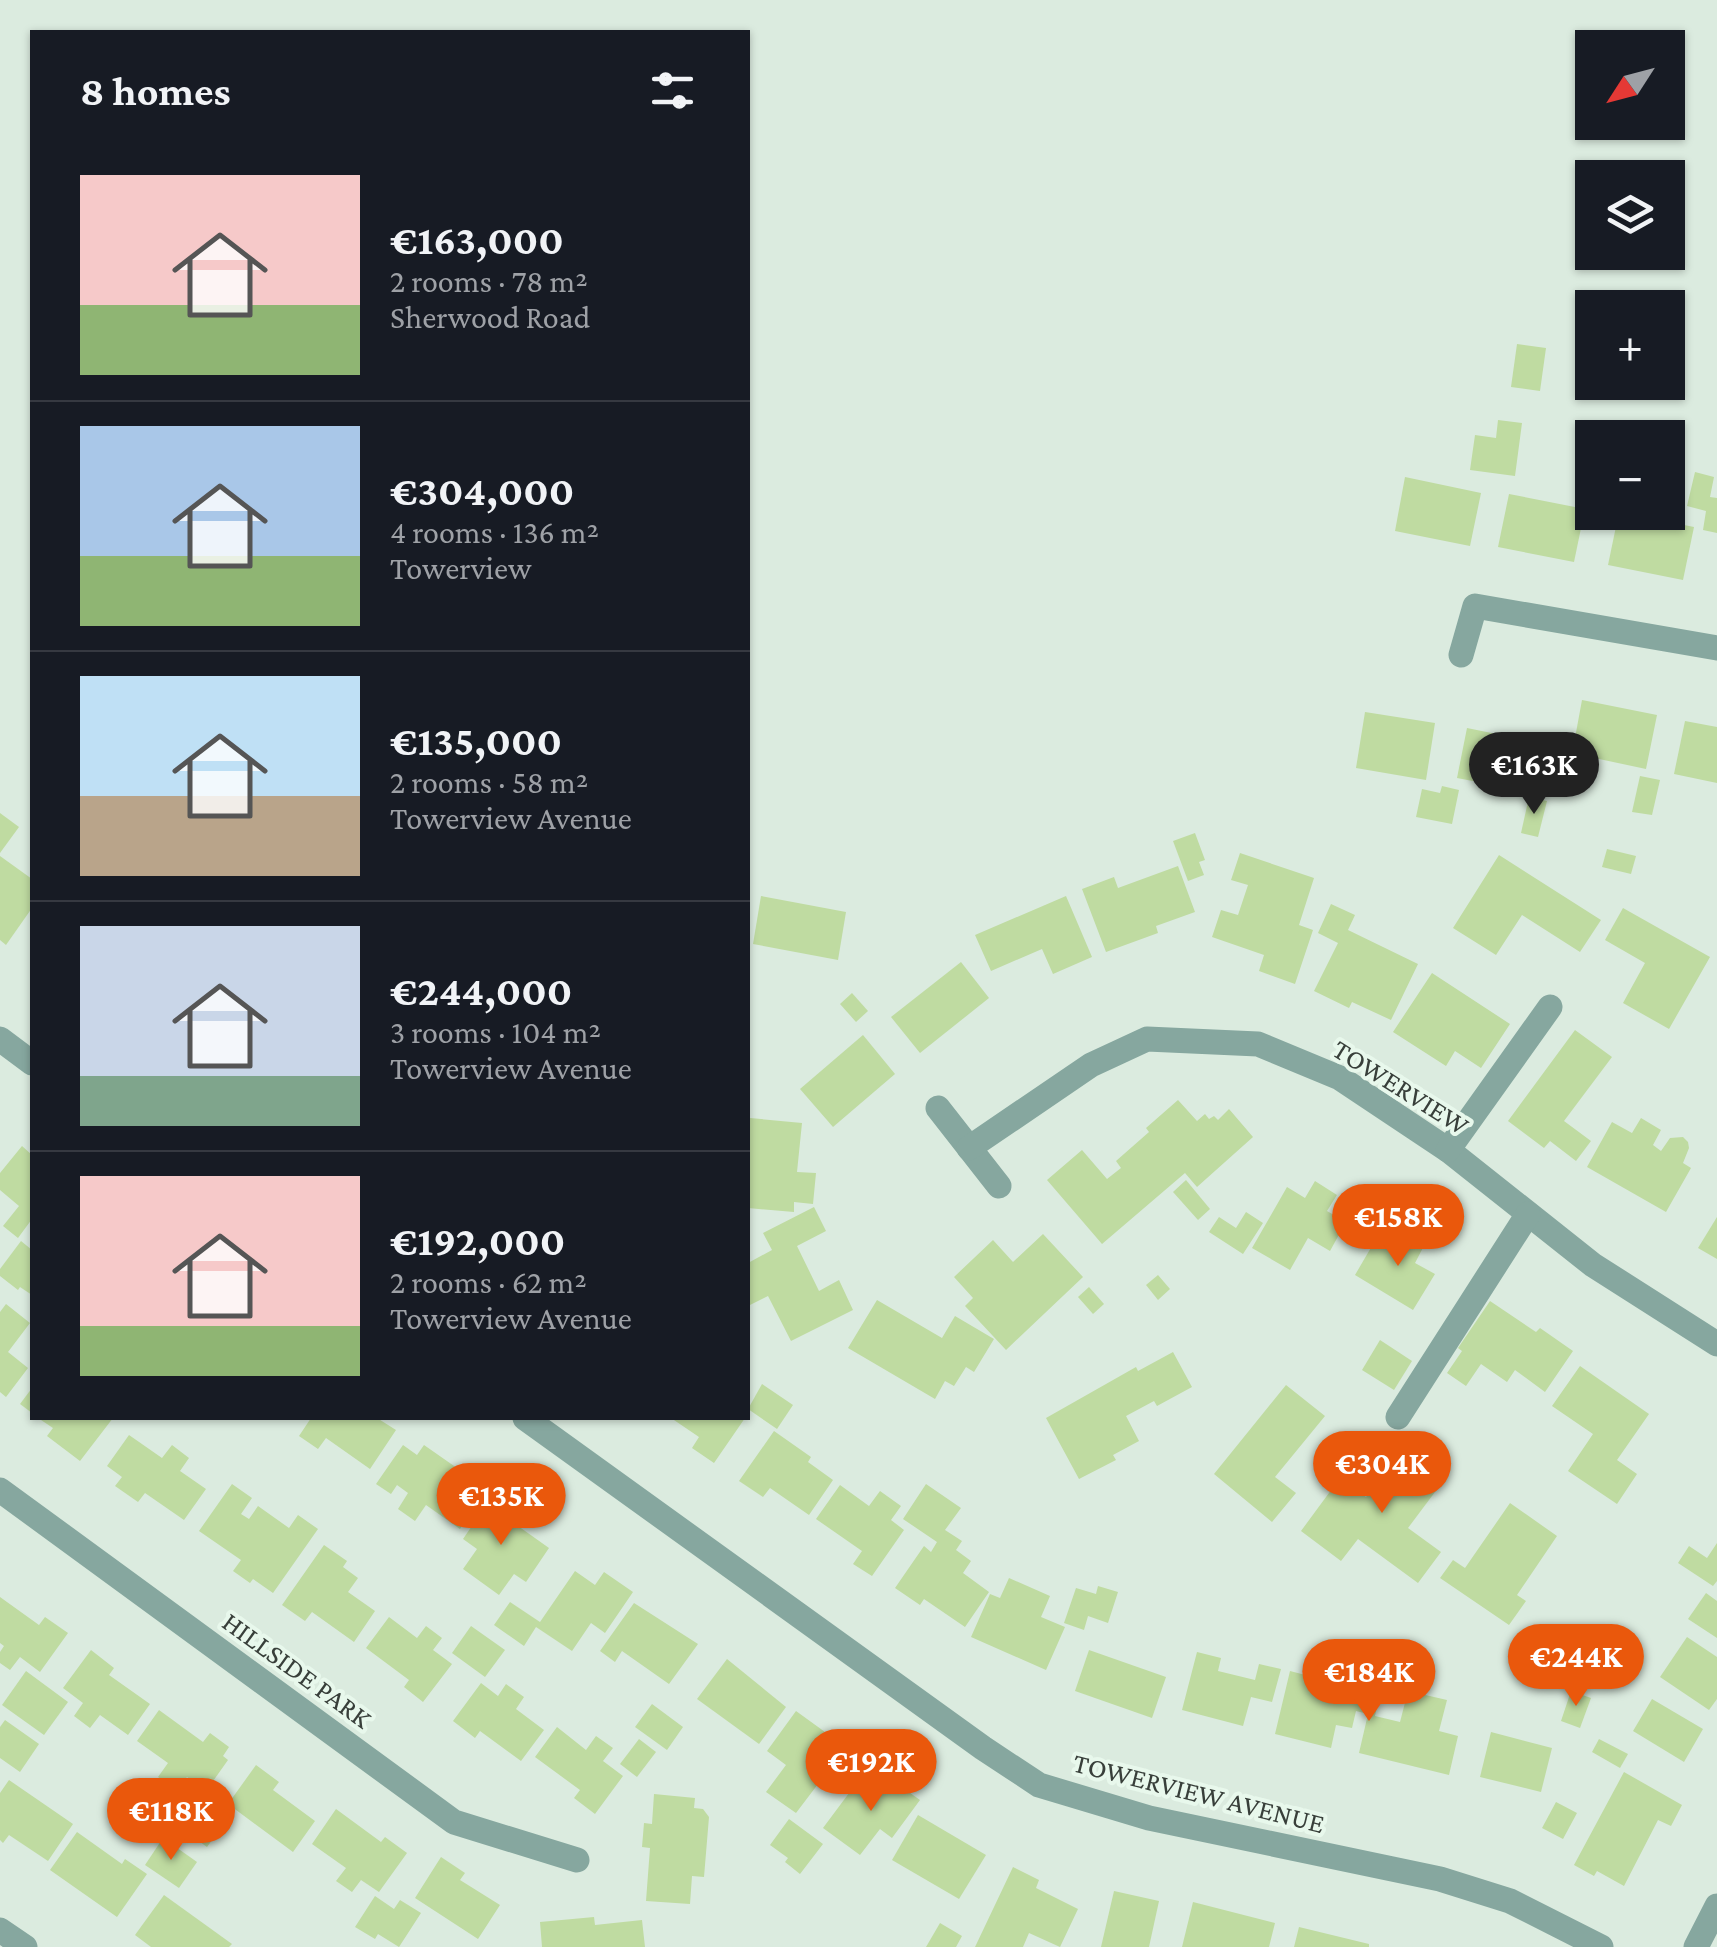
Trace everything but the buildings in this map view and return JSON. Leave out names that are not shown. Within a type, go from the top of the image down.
[{"type":"street","points":[[1461,655],[1475,606],[1717,648]]},
{"type":"street","points":[[1448,1150],[1550,1007]]},
{"type":"street","name":"TOWERVIEW","points":[[969,1148],[1091,1066],[1147,1039],[1258,1044],[1340,1078],[1448,1150],[1593,1265],[1717,1344]]},
{"type":"street","points":[[0,1040],[30,1062]]},
{"type":"street","points":[[938,1108],[999,1186]]},
{"type":"street","points":[[1398,1417],[1528,1214]]},
{"type":"street","name":"TOWERVIEW AVENUE","points":[[528,1420],[983,1748],[1040,1784],[1149,1818],[1440,1879],[1510,1901],[1601,1947]]},
{"type":"street","name":"HILLSIDE PARK","points":[[0,1490],[454,1822],[577,1860]]},
{"type":"street","points":[[1696,1947],[1717,1906]]},
{"type":"street","points":[[0,1930],[25,1947]]}]
